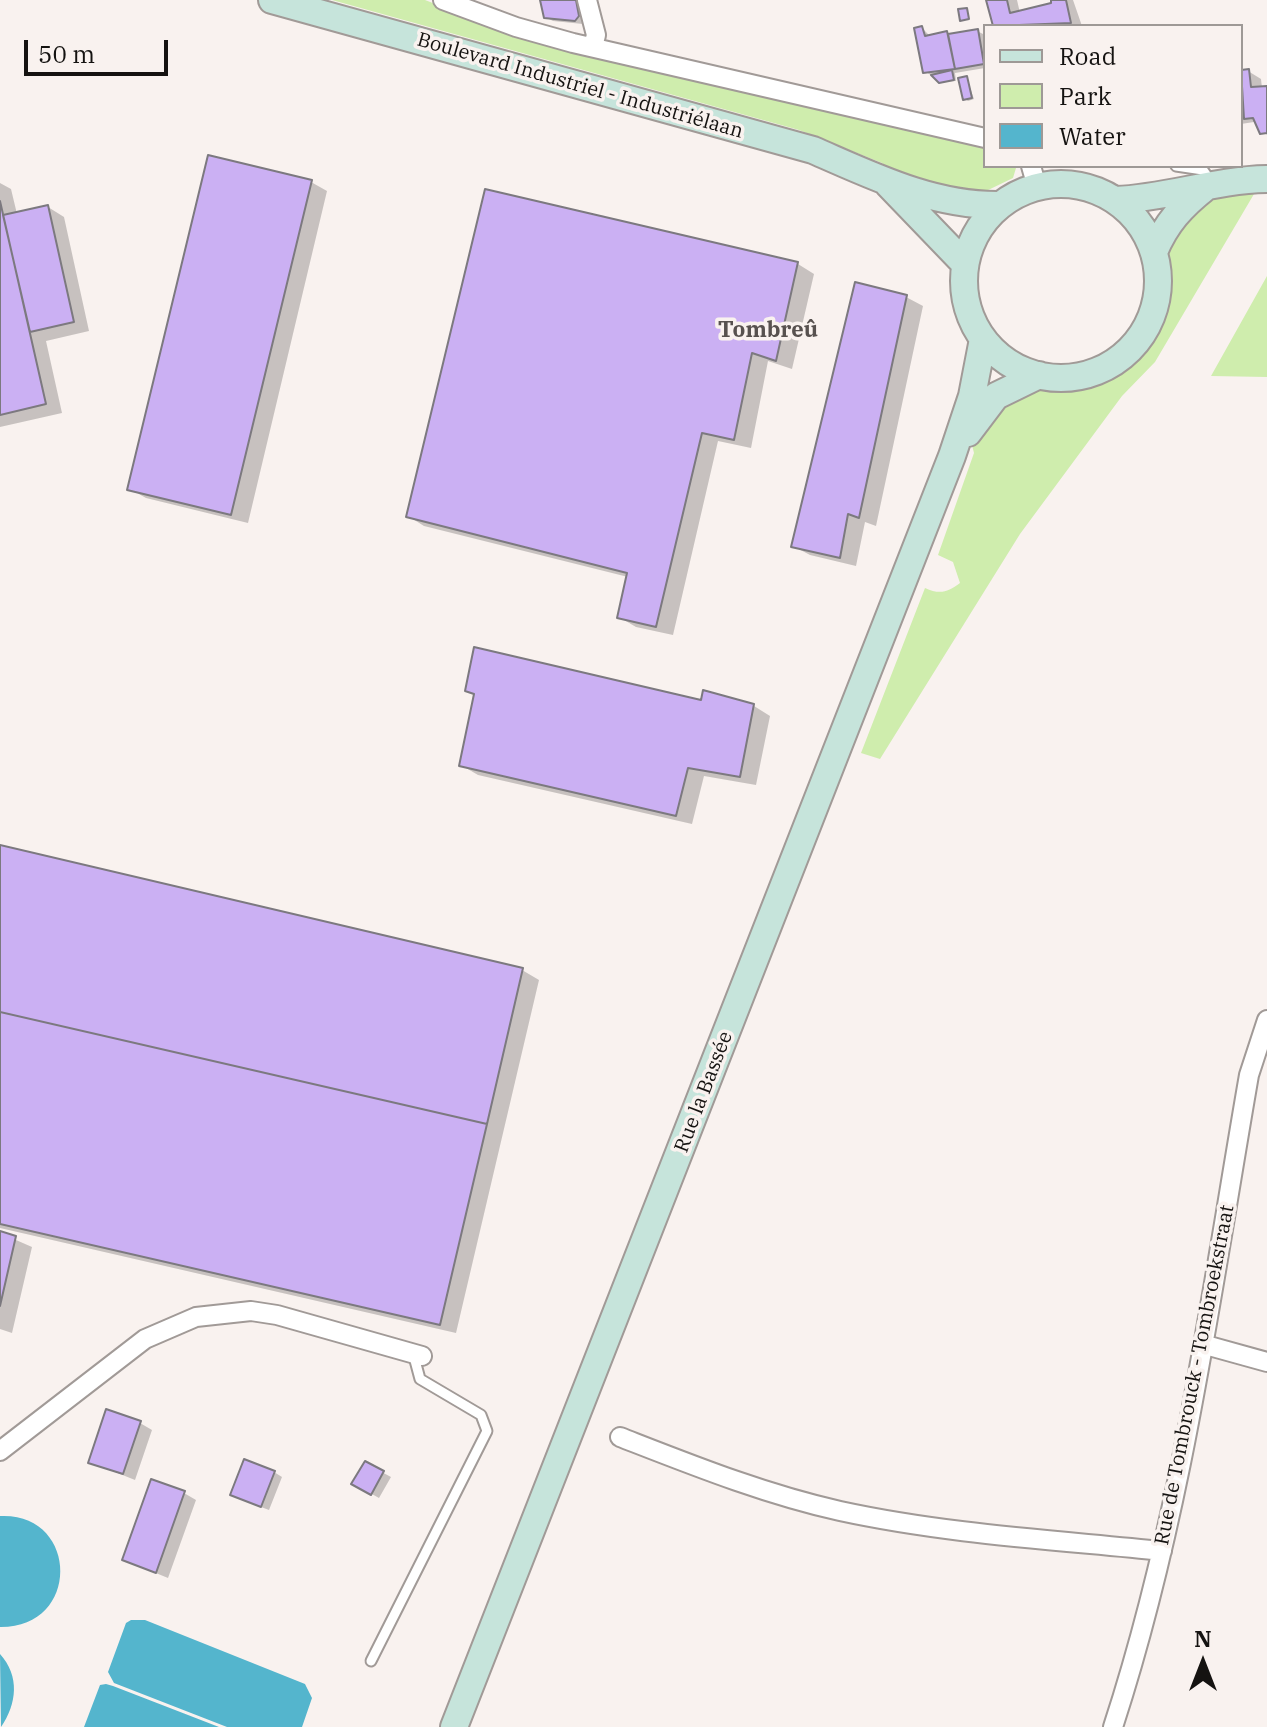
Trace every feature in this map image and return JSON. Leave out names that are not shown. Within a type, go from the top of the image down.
[{"type":"main road","name":"Boulevard Industriel - Industriélaan","points":[[272,0],[813,150],[885,182],[952,202],[1000,205]]},
{"type":"main road","points":[[1034,176],[1073,184],[1116,200],[1140,223],[1154,252],[1158,295],[1146,328],[1117,360],[1088,374],[1065,378],[1039,375],[1005,360],[983,339],[968,307],[965,264],[974,239],[1000,205],[1034,176]]},
{"type":"main road","points":[[1116,200],[1152,198],[1212,183],[1267,179]]},
{"type":"main road","name":"Boulevard Industriel - Industriélaan","points":[[885,182],[965,264]]},
{"type":"main road","points":[[1154,252],[1167,225],[1181,207],[1212,183]]},
{"type":"main road","name":"Rue la Bassée","points":[[454,1727],[952,456],[972,396],[983,339]]},
{"type":"main road","name":"Rue la Bassée","points":[[952,456],[996,396],[1039,375]]},
{"type":"street","points":[[443,0],[516,27],[593,47],[983,138]]},
{"type":"street","points":[[587,0],[596,35],[593,47]]},
{"type":"street","name":"Rue de Tombrouck - Tombroekstraat","points":[[1113,1727],[1143,1633],[1162,1551],[1249,1075],[1267,1020]]},
{"type":"street","points":[[0,1451],[145,1339],[196,1317],[251,1311],[277,1315],[417,1354]]},
{"type":"street","points":[[1202,1344],[1267,1362]]},
{"type":"street","points":[[620,1437],[777,1495],[840,1511],[925,1527],[1162,1551]]},
{"type":"lane","points":[[1190,168],[1203,170],[1212,183]]},
{"type":"lane","points":[[371,1661],[487,1431],[481,1415],[420,1379],[417,1354]]},
{"type":"green space","points":[[332,0],[425,0],[520,37],[983,147],[983,168],[1016,168],[1013,178],[984,192],[968,194],[897,176],[882,163],[799,130]]},
{"type":"green space","points":[[1247,191],[1254,194],[1155,362],[1122,396],[1020,534],[880,759],[861,753],[925,588],[944,592],[960,583],[953,562],[938,555],[974,453],[972,445],[989,412],[1020,392],[1088,388],[1133,365],[1147,351],[1166,306],[1169,287],[1165,248],[1169,236],[1218,192]]},
{"type":"green space","points":[[1267,276],[1267,377],[1211,376]]},
{"type":"water","points":[[0,1516],[26,1520],[45,1532],[56,1550],[60,1570],[57,1591],[46,1610],[27,1622],[0,1627]]},
{"type":"water","points":[[145,1620],[305,1684],[312,1698],[302,1727],[227,1727],[114,1683],[108,1672],[126,1623]]},
{"type":"water","points":[[0,1654],[11,1671],[14,1690],[10,1709],[1,1727]]},
{"type":"water","points":[[106,1684],[219,1727],[84,1727],[100,1685]]},
{"type":"building","points":[[540,0],[576,0],[579,16],[575,21],[544,18]]},
{"type":"building","points":[[986,0],[1007,0],[1010,13],[1051,3],[1051,0],[1066,0],[1071,23],[1045,24],[992,24]]},
{"type":"building","points":[[967,8],[969,19],[960,21],[958,9]]},
{"type":"building","points":[[922,26],[925,36],[947,31],[955,69],[923,73],[914,28]]},
{"type":"building","points":[[978,29],[983,64],[955,69],[948,34]]},
{"type":"building","points":[[1249,69],[1251,87],[1267,86],[1267,133],[1260,134],[1253,118],[1244,119],[1243,70]]},
{"type":"building","points":[[952,70],[954,80],[939,83],[931,75]]},
{"type":"building","points":[[967,76],[972,98],[963,100],[958,78]]},
{"type":"building","points":[[208,155],[312,180],[231,515],[127,490]]},
{"type":"building","points":[[485,189],[798,262],[776,361],[752,353],[734,440],[702,433],[656,627],[617,618],[627,573],[406,517]]},
{"type":"building","points":[[0,201],[46,404],[0,415]]},
{"type":"building","points":[[48,205],[74,322],[30,332],[3,215]]},
{"type":"building","points":[[855,282],[907,295],[859,518],[848,514],[840,558],[791,547]]},
{"type":"building","points":[[474,647],[701,700],[703,690],[754,704],[740,777],[688,768],[676,816],[459,766],[474,694],[465,691]]},
{"type":"building","points":[[0,845],[523,968],[487,1124],[0,1012]]},
{"type":"building","points":[[0,1012],[487,1124],[440,1325],[0,1224]]},
{"type":"building","points":[[0,1231],[16,1236],[0,1306]]},
{"type":"building","points":[[106,1409],[141,1421],[123,1474],[88,1463]]},
{"type":"building","points":[[244,1459],[275,1471],[261,1507],[230,1495]]},
{"type":"building","points":[[365,1461],[384,1471],[371,1495],[351,1484]]},
{"type":"building","points":[[151,1479],[185,1491],[156,1573],[122,1560]]},
{"type":"district","name":"Tombreû","points":[[768,331]]}]
